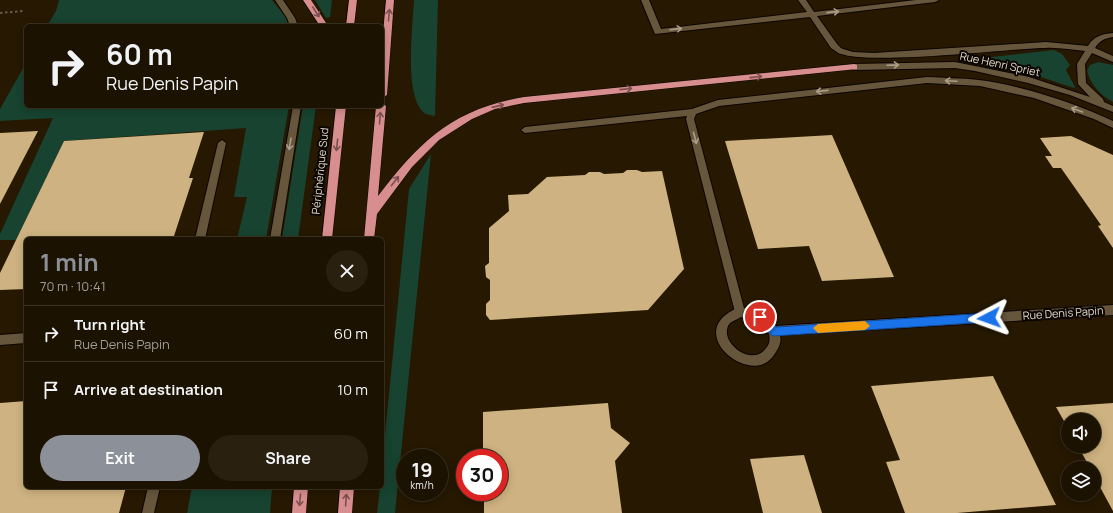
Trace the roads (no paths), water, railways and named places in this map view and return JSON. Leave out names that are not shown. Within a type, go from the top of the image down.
[{"type":"highway","points":[[306,0],[315,10],[323,24]]},
{"type":"highway","points":[[350,24],[353,0]]},
{"type":"highway","points":[[384,72],[390,0]]},
{"type":"highway","points":[[372,212],[422,148],[466,118],[489,108],[524,100],[854,67]]},
{"type":"highway","name":"Périphérique Sud","points":[[327,237],[341,108]]},
{"type":"highway","points":[[369,237],[381,108]]},
{"type":"highway","points":[[299,513],[301,489]]},
{"type":"highway","points":[[345,513],[347,489]]},
{"type":"street","points":[[279,0],[293,24]]},
{"type":"street","points":[[644,0],[658,32],[935,0]]},
{"type":"street","points":[[802,0],[812,14]]},
{"type":"street","name":"Rue Henri Spriet","points":[[812,14],[834,46],[840,51],[852,56],[1003,49],[1046,45],[1090,49],[1113,59]]},
{"type":"street","points":[[1109,108],[1082,84],[1081,64],[1095,41],[1104,36],[1113,35]]},
{"type":"street","name":"Rue Henri Spriet","points":[[854,67],[955,65],[1029,80],[1073,93],[1109,108]]},
{"type":"street","points":[[525,130],[693,112],[718,103],[927,80],[980,83],[1036,95],[1097,117],[1113,125]]},
{"type":"street","points":[[275,237],[297,108]]},
{"type":"street","points":[[693,112],[690,119],[740,312]]},
{"type":"street","points":[[200,237],[222,143]]},
{"type":"street","name":"Rue Denis Papin","points":[[773,331],[1113,310]]},
{"type":"street","points":[[740,312],[750,313],[760,317],[768,323],[773,331],[775,340],[773,349],[767,356],[759,360],[748,360],[738,357],[729,351],[723,342],[721,331],[724,322],[730,315],[740,312]]},
{"type":"street","points":[[0,340],[24,338]]},
{"type":"street","points":[[148,513],[154,489]]}]
